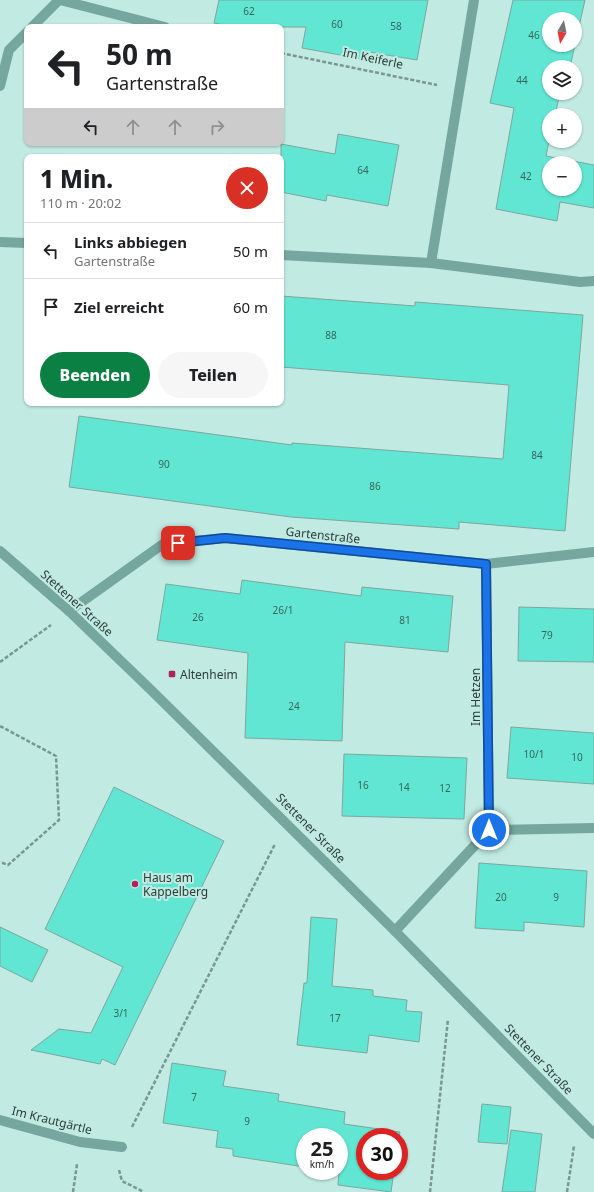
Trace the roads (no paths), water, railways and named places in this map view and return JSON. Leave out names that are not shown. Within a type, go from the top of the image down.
[{"type":"street","points":[[35,24],[60,0],[153,24]]},
{"type":"street","points":[[431,263],[474,0]]},
{"type":"street","points":[[0,86],[9,50],[24,35]]},
{"type":"street","points":[[0,242],[24,243]]},
{"type":"street","points":[[284,255],[431,263],[580,282],[594,281]]},
{"type":"street","name":"Gartenstraße","points":[[69,611],[163,544],[225,538],[486,564],[594,552]]},
{"type":"street","name":"Stettener Straße","points":[[0,551],[69,611],[286,822],[452,988],[594,1134]]},
{"type":"street","name":"Im Hetzen","points":[[486,564],[489,830]]},
{"type":"street","points":[[395,931],[489,830],[594,828]]},
{"type":"street","name":"Im Krautgärtle","points":[[0,1120],[80,1142],[117,1147]]},
{"type":"place","name":"Altenheim","points":[[172,674]]},
{"type":"place","name":"Haus am Kappelberg","points":[[135,884]]}]
